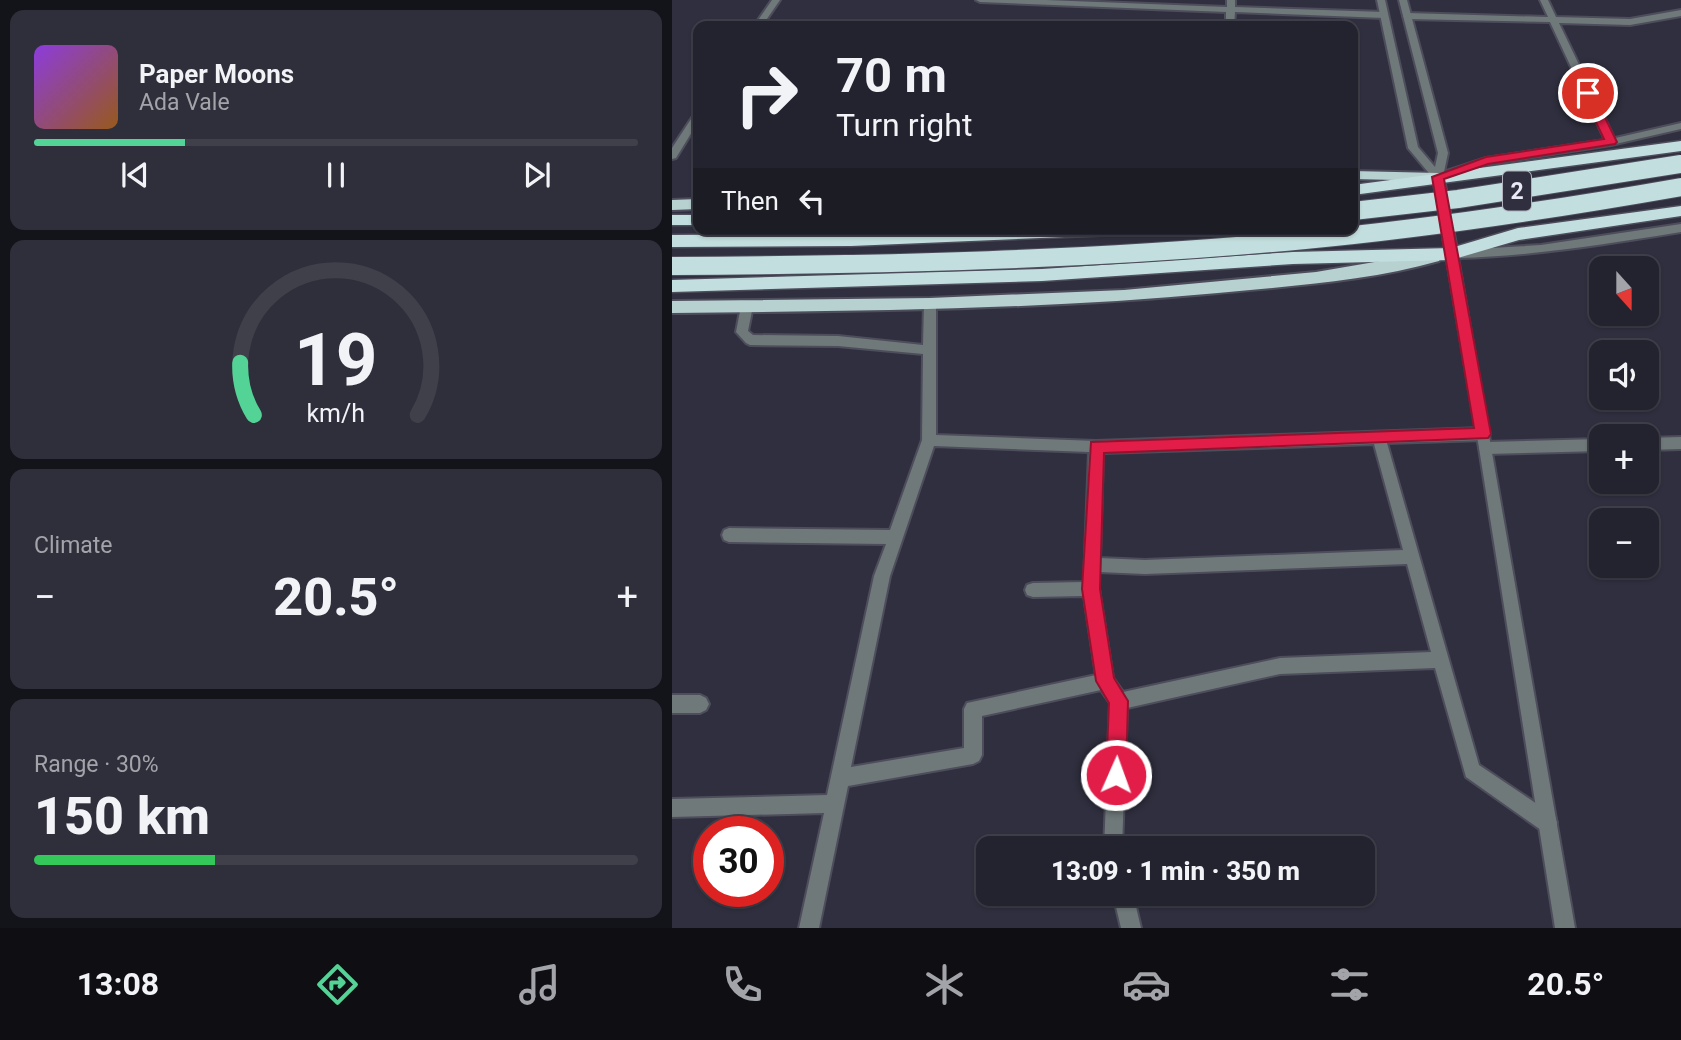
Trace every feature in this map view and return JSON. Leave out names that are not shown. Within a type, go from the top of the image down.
[{"type":"highway","points":[[1358,189],[1681,146]]},
{"type":"highway","name":"2","points":[[1358,210],[1458,199],[1681,164]]},
{"type":"highway","points":[[1358,175],[1437,177]]},
{"type":"highway","name":"2","points":[[1358,232],[1469,221],[1681,187]]},
{"type":"highway","points":[[672,205],[693,204]]},
{"type":"highway","points":[[672,307],[930,304],[1124,296],[1316,278],[1451,254],[1518,234],[1681,211]]},
{"type":"highway","points":[[672,220],[693,220]]},
{"type":"highway","points":[[672,241],[850,240],[970,235]]},
{"type":"highway","name":"2","points":[[672,266],[1001,259],[1228,245],[1328,235]]},
{"type":"highway","points":[[672,286],[1042,275],[1293,258],[1451,254]]},
{"type":"street","points":[[761,21],[776,0]]},
{"type":"street","points":[[980,0],[1231,4],[1384,15]]},
{"type":"street","points":[[1381,0],[1413,148],[1437,177]]},
{"type":"street","points":[[1403,0],[1443,153],[1437,177],[1565,928]]},
{"type":"street","points":[[1544,0],[1611,142]]},
{"type":"street","points":[[1407,16],[1630,22],[1681,13]]},
{"type":"street","points":[[672,156],[693,123]]},
{"type":"street","points":[[1437,177],[1486,161],[1611,142],[1681,126]]},
{"type":"street","points":[[1451,254],[1510,254],[1681,228]]},
{"type":"street","points":[[809,928],[882,576],[929,440],[930,304]]},
{"type":"street","points":[[747,306],[742,332],[750,340],[838,341],[929,350]]},
{"type":"street","points":[[1379,438],[1472,771],[1548,823]]},
{"type":"street","points":[[929,440],[1096,447],[1379,438],[1589,445]]},
{"type":"street","points":[[1659,444],[1681,443]]},
{"type":"street","points":[[1096,447],[1091,589],[1105,681],[1119,701],[1114,836]]},
{"type":"street","points":[[729,535],[896,537]]},
{"type":"street","points":[[1093,565],[1145,567],[1412,557]]},
{"type":"street","points":[[1033,590],[1091,589]]},
{"type":"street","points":[[1119,701],[1280,667],[1441,660]]},
{"type":"street","points":[[840,778],[973,755],[974,709],[1105,681]]},
{"type":"street","points":[[672,704],[700,704]]},
{"type":"street","points":[[672,808],[835,804]]},
{"type":"street","points":[[1126,906],[1131,928]]},
{"type":"route","points":[[1116,775],[1119,701],[1105,681],[1091,589],[1096,447],[1483,434],[1437,177],[1486,161],[1611,142],[1588,93]]}]
